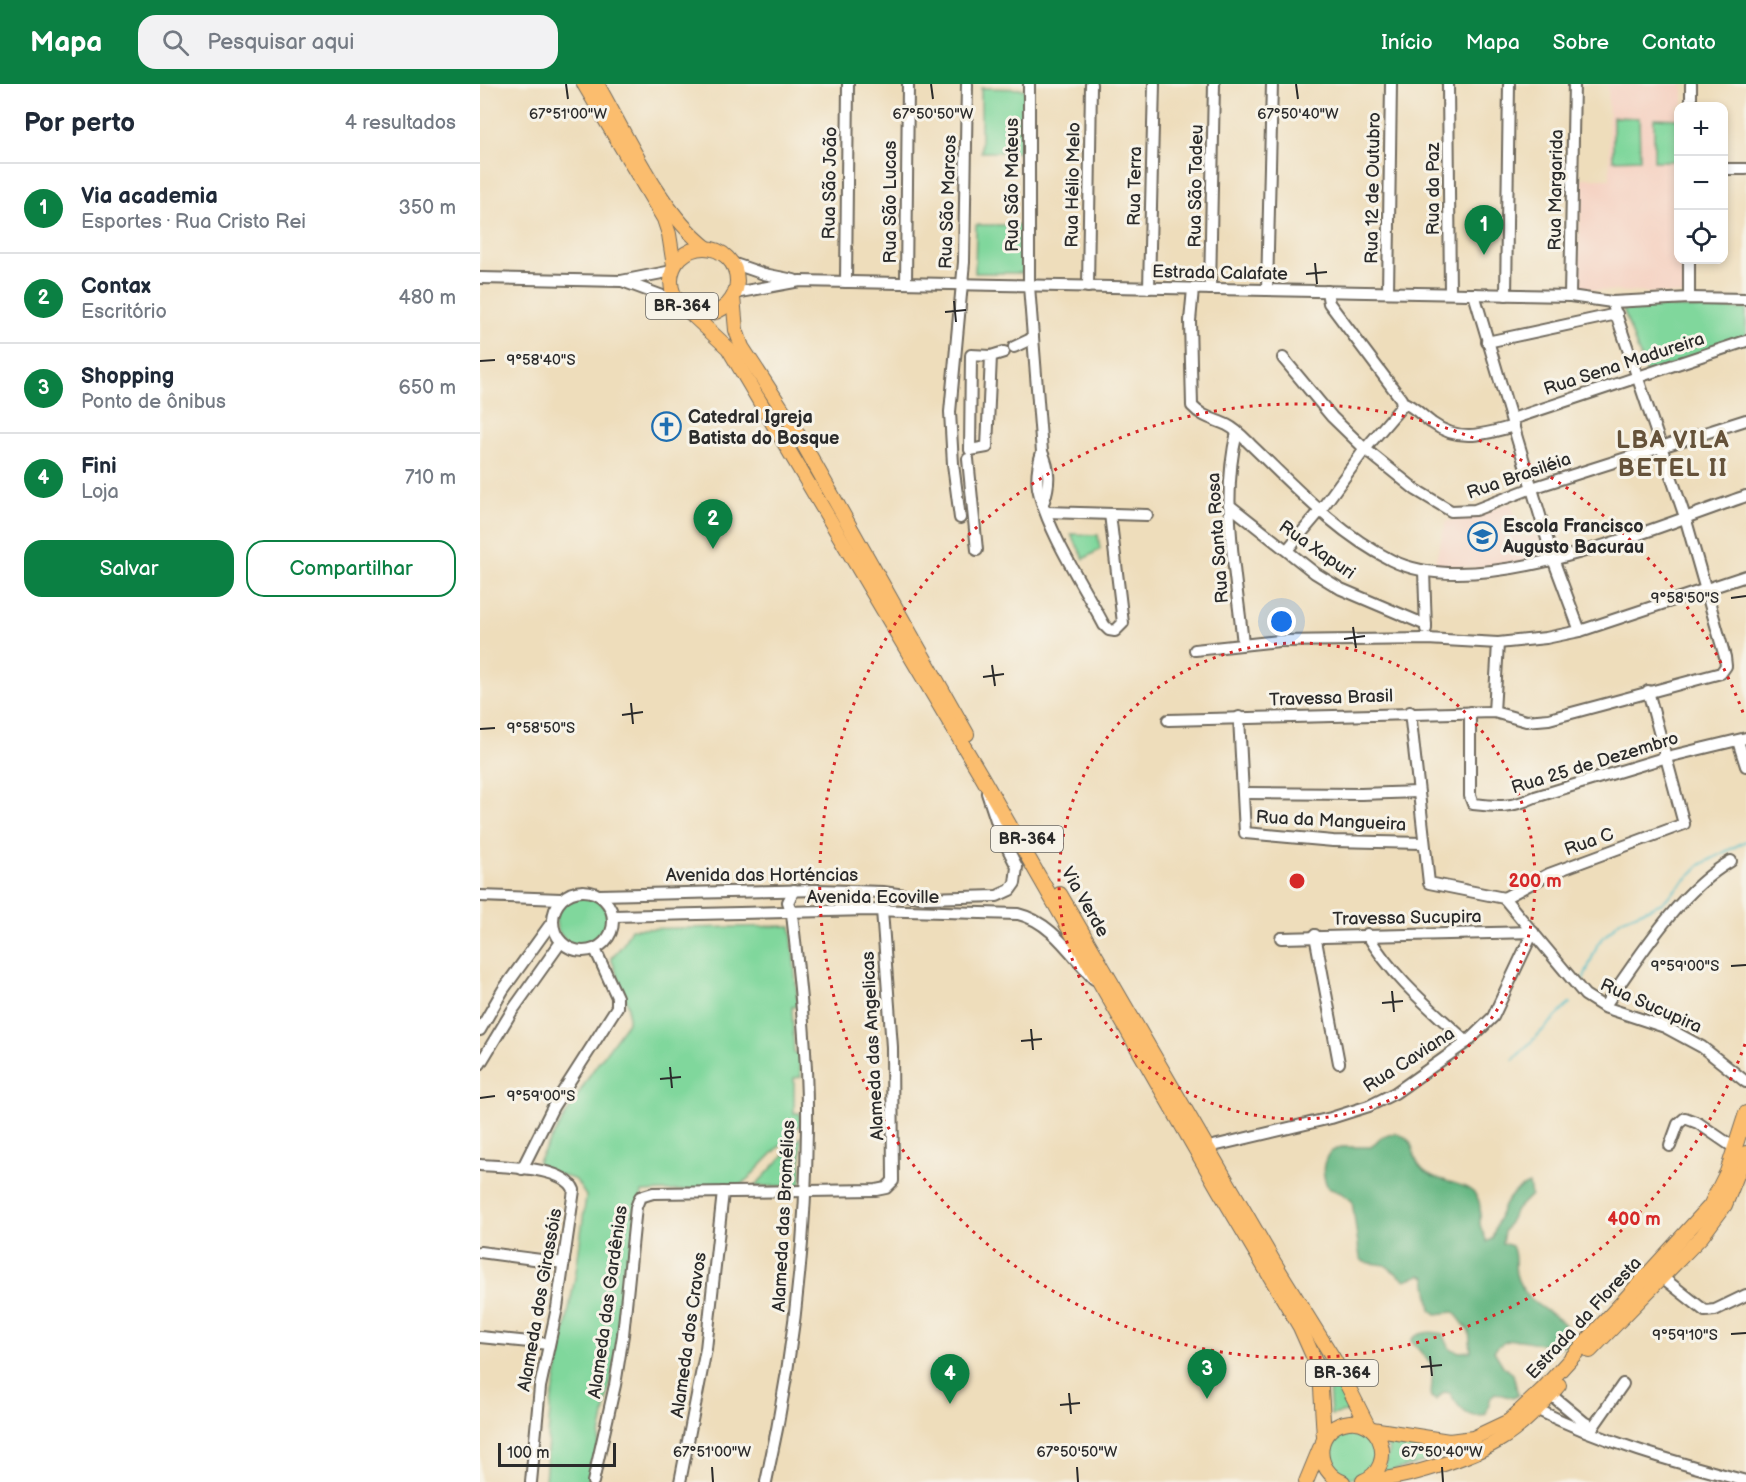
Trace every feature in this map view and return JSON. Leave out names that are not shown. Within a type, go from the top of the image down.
[{"type":"main road","name":"BR-364","points":[[584,84],[662,204],[707,248],[725,256],[732,263],[736,273],[734,295],[717,311],[696,313],[682,305],[671,287],[673,269],[669,234],[662,204],[597,84]]},
{"type":"main road","name":"BR-364","points":[[673,269],[688,252],[707,248]]},
{"type":"main road","name":"Via Verde","points":[[734,295],[736,330],[746,354],[792,424],[988,772],[1209,1147],[1269,1255],[1335,1360],[1370,1428]]},
{"type":"main road","name":"Via Verde","points":[[682,305],[728,348],[982,777],[1312,1349],[1320,1372],[1323,1442],[1305,1482]]},
{"type":"main road","name":"Estrada da Floresta","points":[[1365,1481],[1422,1477],[1502,1439],[1536,1409],[1702,1236],[1725,1205],[1741,1151],[1746,1113]]},
{"type":"main road","name":"Estrada da Floresta","points":[[1323,1442],[1329,1431],[1344,1422],[1361,1423],[1370,1428],[1449,1441],[1473,1438],[1509,1421],[1544,1388],[1710,1206],[1741,1151]]},
{"type":"main road","name":"BR-364","points":[[1365,1481],[1377,1471],[1382,1460],[1380,1438],[1370,1428]]},
{"type":"main road","name":"BR-364","points":[[1323,1442],[1323,1466],[1329,1474],[1343,1482]]},
{"type":"street","name":"Rua São João","points":[[846,282],[848,84]]},
{"type":"street","name":"Rua São Lucas","points":[[906,283],[908,84]]},
{"type":"street","name":"Rua São Marcos","points":[[962,284],[967,84]]},
{"type":"street","name":"Rua São Mateus","points":[[1029,84],[1029,286],[1042,452],[1037,473],[1038,490],[1044,501],[1046,513],[1104,625],[1109,630],[1115,631],[1123,623],[1110,514]]},
{"type":"street","name":"Rua Hélio Melo","points":[[1088,287],[1091,84]]},
{"type":"street","name":"Rua Terra","points":[[1149,288],[1154,84]]},
{"type":"street","name":"Rua São Tadeu","points":[[1210,289],[1214,84]]},
{"type":"street","points":[[1267,290],[1272,84]]},
{"type":"street","name":"Rua 12 de Outubro","points":[[1388,292],[1391,84]]},
{"type":"street","name":"Rua da Paz","points":[[1448,84],[1450,293]]},
{"type":"street","points":[[1506,295],[1509,84]]},
{"type":"street","name":"Rua Margarida","points":[[1570,296],[1574,84]]},
{"type":"street","points":[[1691,84],[1691,102]]},
{"type":"street","points":[[1728,169],[1746,169]]},
{"type":"street","name":"Estrada Calafate","points":[[732,263],[764,274],[800,281],[1570,296],[1612,302],[1689,298],[1746,299]]},
{"type":"street","points":[[1689,264],[1689,298]]},
{"type":"street","points":[[480,278],[621,281],[673,269]]},
{"type":"street","points":[[621,281],[682,305]]},
{"type":"street","name":"Estrada Calafate","points":[[734,295],[800,281]]},
{"type":"street","points":[[960,518],[953,464],[950,412],[962,284]]},
{"type":"street","points":[[1193,289],[1190,321],[1192,406],[1200,414],[1237,432],[1320,511],[1356,540],[1393,561],[1424,572],[1496,572],[1553,559],[1746,496]]},
{"type":"street","name":"Rua Sena Madureira","points":[[1327,291],[1329,303],[1402,402],[1439,429],[1455,435],[1476,436],[1746,341]]},
{"type":"street","points":[[1473,294],[1553,559],[1580,631]]},
{"type":"street","points":[[1612,302],[1640,377],[1660,448],[1685,517],[1705,589]]},
{"type":"street","points":[[1487,342],[1617,314]]},
{"type":"street","points":[[976,549],[970,479],[970,360],[974,354],[991,356],[1033,338]]},
{"type":"street","points":[[971,455],[987,447],[991,356]]},
{"type":"street","name":"Rua Brasiléia","points":[[1283,358],[1332,417],[1365,448],[1416,490],[1451,511],[1474,510],[1532,488],[1746,420]]},
{"type":"street","points":[[1287,550],[1320,511],[1365,448],[1397,414],[1402,402]]},
{"type":"street","name":"Rua Santa Rosa","points":[[1237,432],[1230,460],[1229,505],[1243,644]]},
{"type":"street","name":"Rua Xapuri","points":[[1229,505],[1341,589],[1426,625]]},
{"type":"street","points":[[1046,513],[1147,515]]},
{"type":"street","points":[[1424,572],[1427,639]]},
{"type":"street","points":[[1195,650],[1243,644],[1427,639],[1498,643],[1546,638],[1580,631],[1746,576]]},
{"type":"street","name":"Travessa Brasil","points":[[1168,720],[1410,712],[1494,712],[1526,721],[1549,719],[1720,673],[1726,666],[1705,589]]},
{"type":"street","points":[[1494,712],[1498,643]]},
{"type":"street","points":[[1648,691],[1667,757]]},
{"type":"street","points":[[1410,712],[1429,883],[1504,898]]},
{"type":"street","name":"Rua 25 de Dezembro","points":[[1470,712],[1468,787],[1473,804],[1514,806],[1535,797],[1667,757],[1742,739]]},
{"type":"street","name":"Rua da Mangueira","points":[[1239,717],[1245,833],[1333,841],[1423,843]]},
{"type":"street","points":[[1742,739],[1746,766]]},
{"type":"street","name":"Rua C","points":[[1504,898],[1549,874],[1681,826],[1685,820],[1667,757]]},
{"type":"street","name":"Via Verde","points":[[982,777],[1001,835],[1017,867],[1015,883],[1004,893]]},
{"type":"street","points":[[1243,793],[1361,795],[1418,792]]},
{"type":"street","points":[[1604,1007],[1652,938],[1712,872],[1731,861]]},
{"type":"street","name":"Avenida das Horténcias","points":[[480,896],[561,899],[580,890],[599,895],[794,890],[875,892],[927,898],[1004,893]]},
{"type":"street","name":"Alameda das Bromélias","points":[[765,1482],[783,1395],[795,1313],[806,1191],[807,1124],[804,1034],[792,914],[788,902],[794,890]]},
{"type":"street","points":[[869,910],[877,902],[875,892]]},
{"type":"street","points":[[1004,893],[1008,913]]},
{"type":"street","points":[[552,922],[561,942],[575,951],[595,949],[610,935],[613,916],[606,901],[599,895]]},
{"type":"street","points":[[960,897],[958,906],[961,913]]},
{"type":"street","name":"Rua Sucupira","points":[[1504,898],[1585,995],[1604,1007],[1665,1027],[1702,1047],[1746,1082]]},
{"type":"street","points":[[480,1030],[503,990],[552,922],[556,906],[561,899]]},
{"type":"street","name":"Avenida Ecoville","points":[[613,916],[792,914],[869,910],[1008,913],[1035,918],[1103,988]]},
{"type":"street","name":"Alameda das Angelicas","points":[[806,1191],[876,1190],[886,1188],[894,1181],[892,1047],[882,910]]},
{"type":"street","name":"Rua Caviana","points":[[1209,1147],[1369,1106],[1395,1093],[1467,1042],[1492,1017],[1533,932]]},
{"type":"street","name":"Travessa Sucupira","points":[[1281,938],[1315,935],[1533,932]]},
{"type":"street","points":[[1367,934],[1380,956],[1405,984],[1467,1042]]},
{"type":"street","points":[[1315,935],[1339,1064]]},
{"type":"street","points":[[480,1064],[512,1011],[561,942]]},
{"type":"street","points":[[522,1169],[553,1107],[617,1007],[617,997],[595,949]]},
{"type":"street","points":[[1670,1146],[1678,1124],[1685,1118],[1698,1123],[1741,1151]]},
{"type":"street","name":"Alameda dos Girassóis","points":[[480,1165],[563,1176],[572,1185],[574,1197],[540,1387],[531,1482]]},
{"type":"street","points":[[723,1192],[806,1191]]},
{"type":"street","name":"Alameda das Gardênias","points":[[593,1482],[615,1385],[629,1286],[636,1207],[640,1197],[653,1193],[723,1192]]},
{"type":"street","name":"Alameda dos Cravos","points":[[680,1482],[706,1349],[723,1192]]},
{"type":"street","points":[[480,1252],[564,1263]]},
{"type":"street","points":[[1662,1277],[1705,1311],[1715,1310],[1746,1295]]},
{"type":"street","points":[[480,1337],[549,1344]]},
{"type":"street","points":[[1592,1430],[1623,1384]]},
{"type":"street","points":[[1550,1394],[1592,1430]]},
{"type":"street","points":[[1536,1409],[1689,1466],[1746,1481]]},
{"type":"shaded area","points":[[1608,84],[1683,84],[1683,102],[1674,102],[1674,264],[1686,264],[1687,295],[1577,289],[1582,178],[1610,179]]},
{"type":"shaded area","name":"Escola Francisco Augusto Bacurau","points":[[1511,503],[1522,538],[1538,534],[1545,559],[1491,569],[1434,565],[1446,522]]},
{"type":"green space","points":[[981,88],[1025,89],[1023,152],[981,152]]},
{"type":"green space","points":[[1613,117],[1639,118],[1640,159],[1613,160]]},
{"type":"green space","points":[[1654,118],[1674,119],[1674,161],[1654,161]]},
{"type":"green space","points":[[976,225],[1023,225],[1023,273],[975,273]]},
{"type":"green space","points":[[1622,306],[1746,309],[1746,341],[1646,373]]},
{"type":"green space","points":[[1071,534],[1098,535],[1100,549],[1084,559]]},
{"type":"green space","points":[[582,894],[592,896],[600,902],[606,910],[608,920],[606,930],[600,938],[592,944],[582,946],[572,944],[564,938],[558,930],[556,920],[558,910],[564,902],[572,896]]},
{"type":"green space","points":[[791,926],[798,1006],[792,1007],[794,1053],[799,1053],[801,1077],[794,1078],[794,1113],[800,1113],[801,1124],[739,1188],[642,1192],[622,1323],[591,1482],[545,1482],[550,1410],[576,1272],[586,1196],[576,1180],[541,1168],[538,1161],[591,1073],[628,1022],[628,1005],[611,958],[622,946],[631,929]]},
{"type":"green space","points":[[1395,1133],[1408,1140],[1423,1170],[1436,1178],[1466,1188],[1477,1197],[1480,1207],[1480,1224],[1487,1242],[1492,1239],[1500,1214],[1508,1199],[1520,1188],[1529,1184],[1531,1195],[1515,1211],[1504,1232],[1502,1243],[1512,1246],[1515,1271],[1525,1292],[1539,1306],[1559,1319],[1568,1329],[1570,1336],[1568,1343],[1561,1347],[1512,1340],[1503,1343],[1494,1351],[1503,1366],[1513,1374],[1518,1395],[1513,1398],[1495,1393],[1491,1397],[1486,1414],[1480,1416],[1469,1415],[1465,1412],[1450,1393],[1444,1392],[1436,1400],[1431,1397],[1433,1366],[1411,1341],[1417,1335],[1430,1332],[1439,1333],[1443,1334],[1450,1349],[1460,1352],[1471,1351],[1469,1331],[1454,1312],[1436,1314],[1431,1310],[1426,1277],[1421,1275],[1405,1280],[1385,1265],[1364,1262],[1360,1258],[1352,1201],[1328,1188],[1325,1179],[1323,1170],[1330,1152],[1341,1147],[1371,1147],[1380,1138]]},
{"type":"green space","points":[[801,1137],[801,1185],[754,1187]]},
{"type":"green space","points":[[1323,1354],[1355,1410],[1331,1415],[1329,1385]]},
{"type":"green space","points":[[1352,1428],[1361,1430],[1372,1439],[1377,1453],[1375,1462],[1366,1473],[1352,1478],[1343,1476],[1332,1467],[1327,1453],[1329,1444],[1338,1433]]},
{"type":"green space","points":[[1500,1431],[1464,1450],[1381,1474],[1389,1453],[1385,1434],[1428,1445],[1451,1446]]},
{"type":"waterway","points":[[1581,985],[1598,943],[1621,920],[1662,903],[1700,865],[1746,841]]},
{"type":"waterway","points":[[1513,1060],[1570,1003]]},
{"type":"place","name":"Via academia","points":[[1484,255]]},
{"type":"place","name":"Catedral Igreja Batista do Bosque","points":[[667,427]]},
{"type":"place","name":"Escola Francisco Augusto Bacurau","points":[[1482,536]]},
{"type":"place","name":"Contax","points":[[713,549]]},
{"type":"place","name":"Shopping","points":[[1207,1399]]},
{"type":"place","name":"Fini","points":[[950,1404]]},
{"type":"district","name":"LBA VILA BETEL II","points":[[1673,454]]}]
